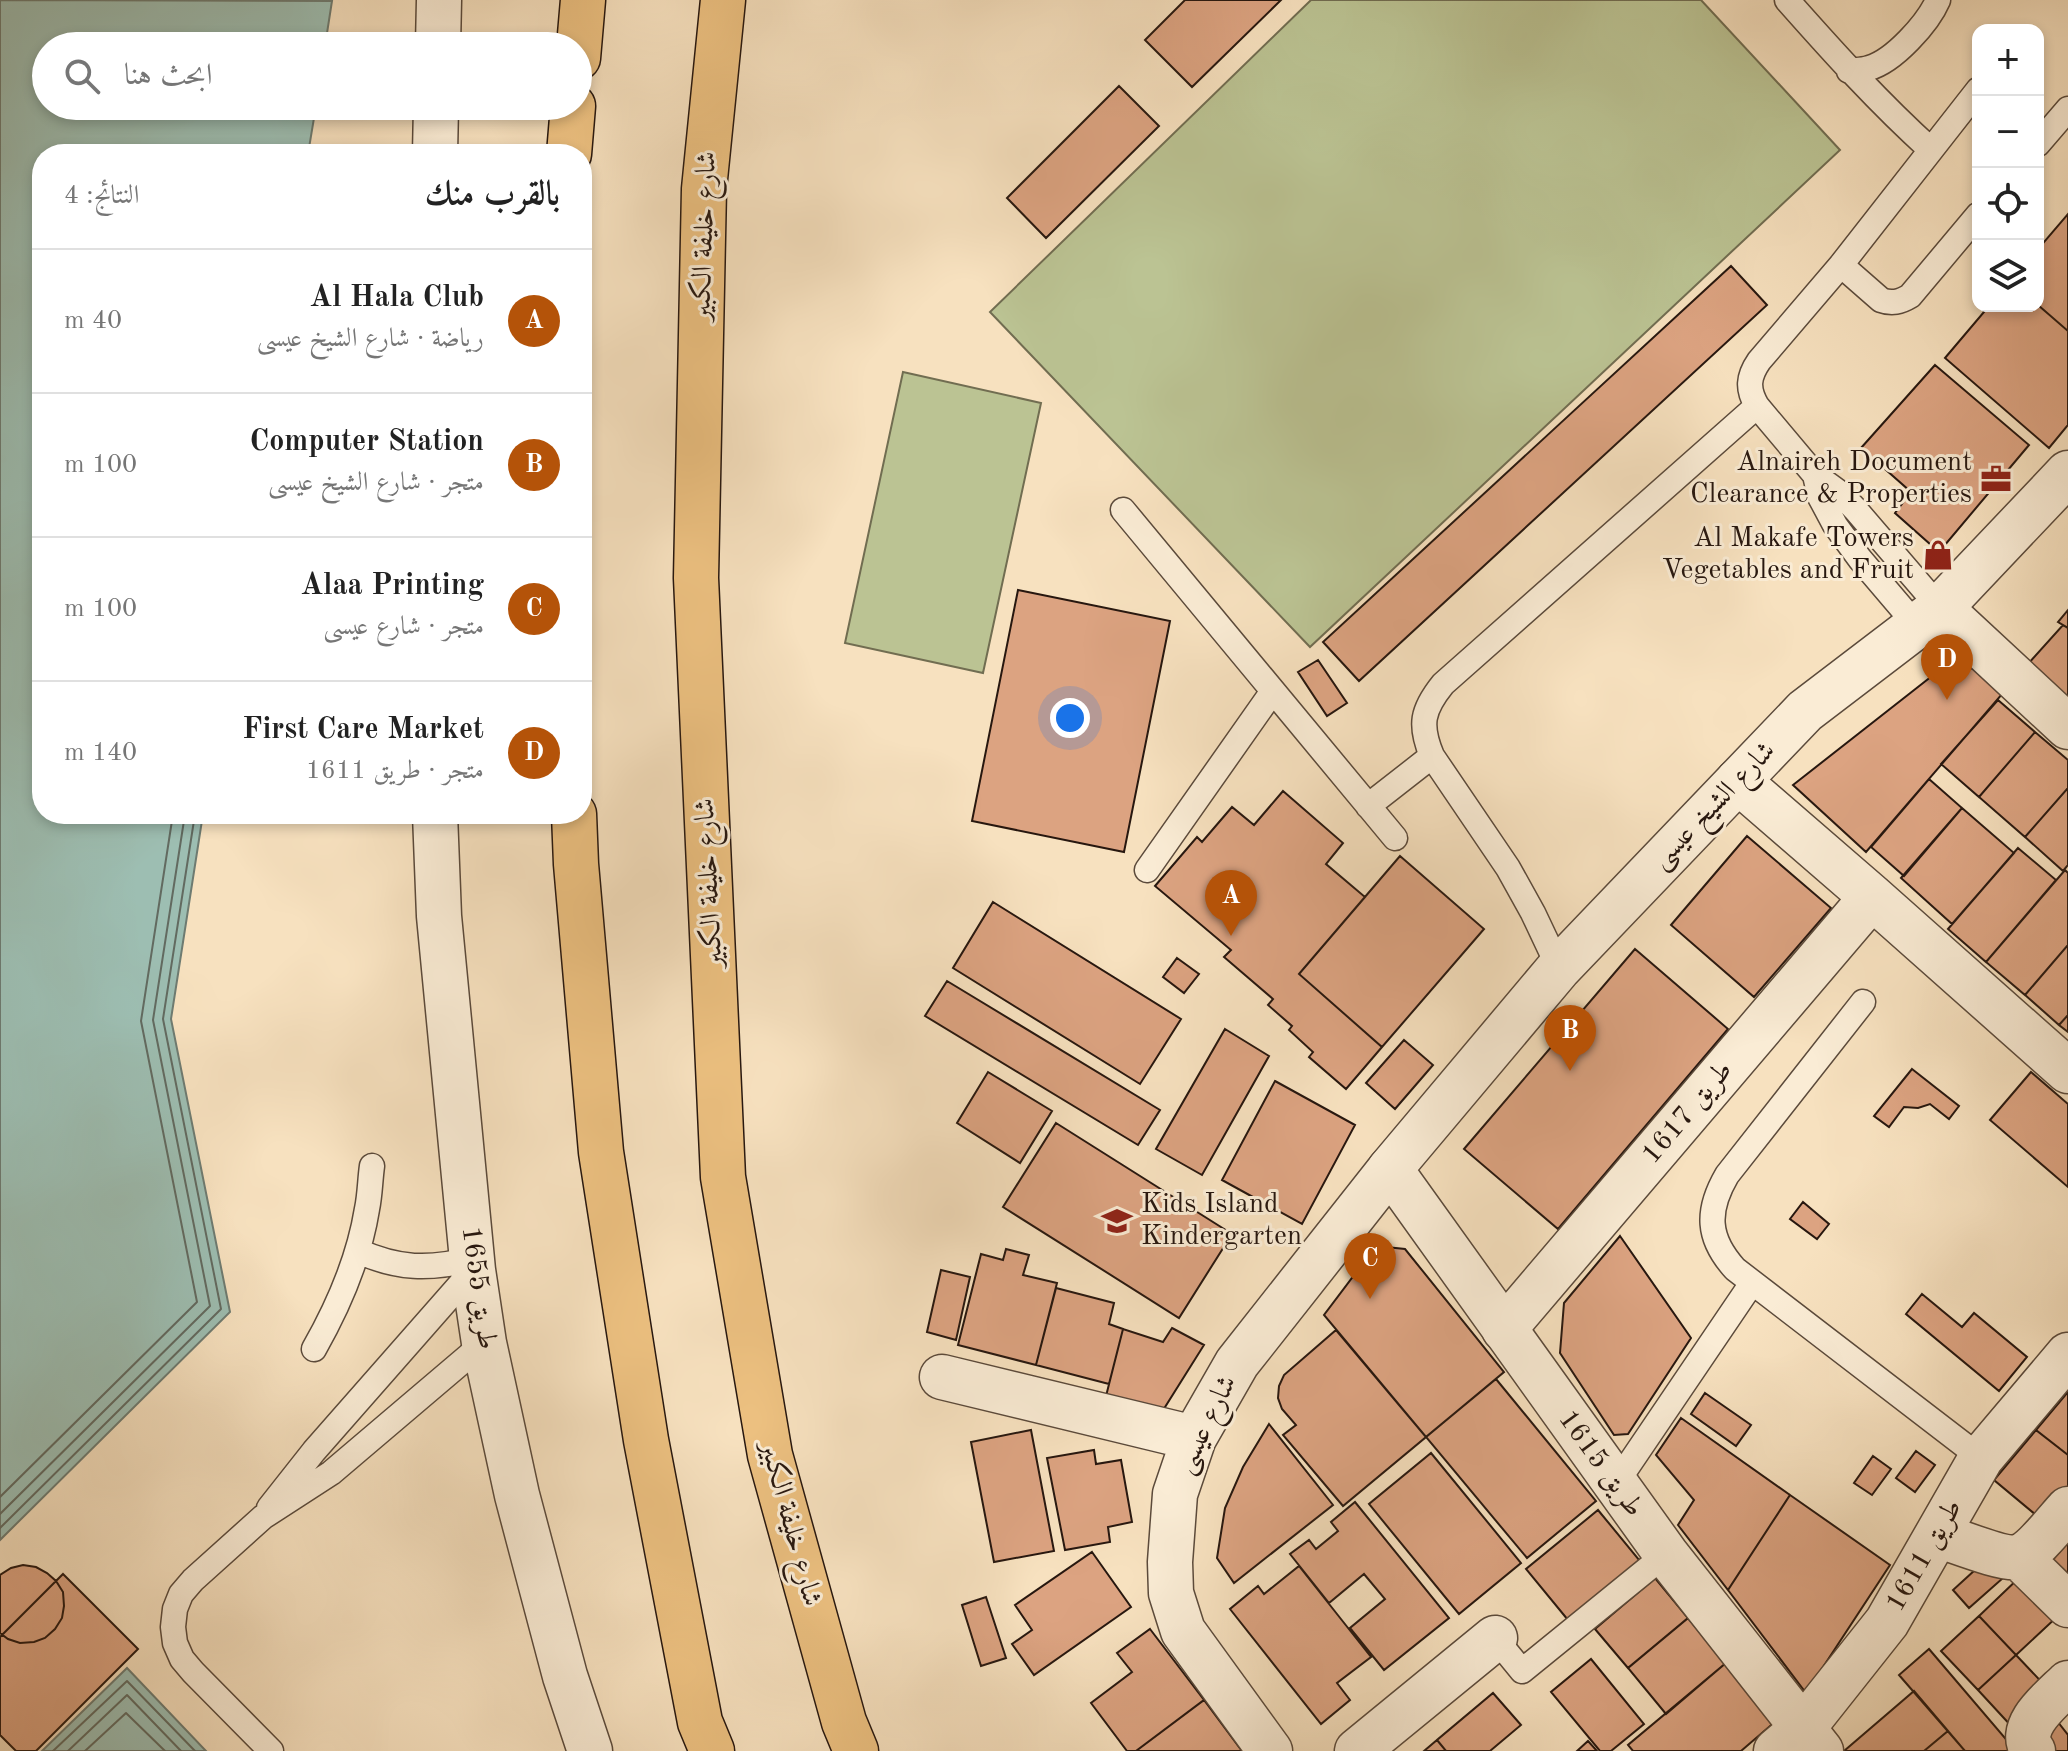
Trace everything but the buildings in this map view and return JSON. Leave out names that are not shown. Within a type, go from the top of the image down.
[{"type":"main road","points":[[580,32],[583,0]]},
{"type":"main road","name":"شارع خليفة الكبير","points":[[723,0],[704,189],[696,578],[723,1177],[770,1455],[844,1722],[856,1751]]},
{"type":"main road","points":[[570,144],[572,120]]},
{"type":"main road","points":[[574,824],[601,1152],[646,1440],[700,1722],[712,1751]]},
{"type":"street","points":[[438,32],[439,0]]},
{"type":"street","points":[[435,144],[436,120]]},
{"type":"street","name":"شارع الشيخ عيسى","points":[[1390,1169],[1559,968],[1805,711],[1929,617],[2068,473]]},
{"type":"street","points":[[1929,617],[2068,727]]},
{"type":"street","points":[[1738,781],[2068,1071]]},
{"type":"street","name":"طريق 1655","points":[[435,824],[439,916],[473,1265],[484,1343],[517,1495],[565,1676],[590,1751]]},
{"type":"street","name":"طريق 1617","points":[[1504,1329],[1872,897]]},
{"type":"street","name":"طريق 1615","points":[[1390,1169],[1800,1743]]},
{"type":"street","name":"شارع عيسى","points":[[1270,1751],[1183,1631],[1171,1593],[1175,1494],[1194,1438],[1237,1363],[1390,1169]]},
{"type":"street","name":"طريق 1611","points":[[1800,1743],[1887,1622],[1981,1458],[2068,1355]]},
{"type":"street","points":[[942,1377],[1194,1438]]},
{"type":"street","points":[[1937,1535],[2005,1557],[2019,1557],[2030,1550],[2068,1509]]},
{"type":"street","points":[[2019,1557],[2068,1605]]},
{"type":"street","points":[[1357,1751],[1495,1638]]},
{"type":"street","points":[[2033,1751],[2027,1733],[2030,1726],[2068,1683]]},
{"type":"lane","points":[[1787,0],[1849,71],[1931,150]]},
{"type":"lane","points":[[1849,71],[1871,68],[1887,59],[1908,41],[1933,11],[1938,0]]},
{"type":"lane","points":[[1929,617],[1855,509],[1815,475],[1757,406],[1749,383],[1759,361],[1841,265],[1973,96]]},
{"type":"lane","points":[[2044,137],[2068,109]]},
{"type":"lane","points":[[1841,265],[1881,300],[1896,303],[1910,296],[1972,222]]},
{"type":"lane","points":[[1559,968],[1508,868],[1432,756],[1425,737],[1424,718],[1430,699],[1443,684],[1757,406]]},
{"type":"lane","points":[[1123,510],[1395,838]]},
{"type":"lane","points":[[1147,870],[1273,691]]},
{"type":"lane","points":[[1368,806],[1432,756]]},
{"type":"lane","points":[[1863,1002],[1727,1175],[1712,1208],[1716,1243],[1724,1257],[1752,1283],[1981,1458]]},
{"type":"lane","points":[[314,1349],[332,1318],[358,1251],[372,1166]]},
{"type":"lane","points":[[358,1251],[379,1261],[402,1266],[473,1265]]},
{"type":"lane","points":[[263,1517],[314,1451],[473,1265]]},
{"type":"lane","points":[[1615,1485],[1752,1283]]},
{"type":"lane","points":[[271,1751],[182,1659],[175,1643],[173,1627],[181,1594],[263,1517],[331,1473],[484,1343]]},
{"type":"lane","points":[[1495,1638],[1522,1671],[1666,1554]]},
{"type":"green space","points":[[1311,0],[1701,0],[1840,150],[1310,647],[990,312]]},
{"type":"green space","points":[[903,372],[1041,403],[983,673],[845,643]]},
{"type":"water","points":[[0,0],[332,1],[327,32],[32,32],[32,120],[314,120],[310,144],[32,144],[32,824],[201,824],[171,1019],[230,1312],[0,1540]]},
{"type":"water","points":[[127,1668],[206,1751],[42,1751]]},
{"type":"place","name":"Alnaireh Document Clearance & Properties","points":[[1996,479]]},
{"type":"place","name":"Al Makafe Towers Vegetables and Fruit","points":[[1938,555]]},
{"type":"place","name":"First Care Market","points":[[1947,700]]},
{"type":"place","name":"Al Hala Club","points":[[1231,936]]},
{"type":"place","name":"Computer Station","points":[[1570,1071]]},
{"type":"place","name":"Kids Island Kindergarten","points":[[1117,1221]]},
{"type":"place","name":"Alaa Printing","points":[[1370,1299]]}]
